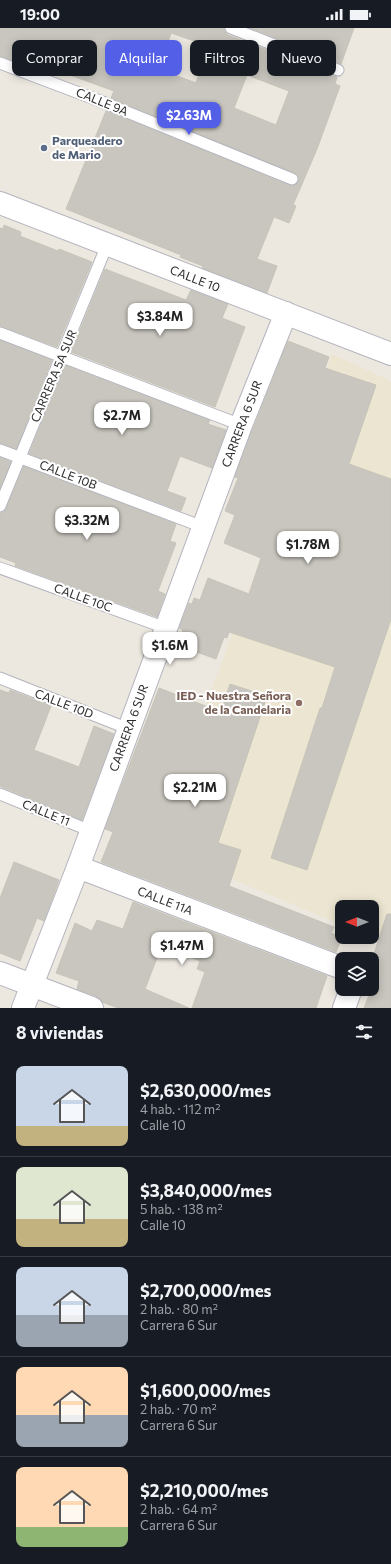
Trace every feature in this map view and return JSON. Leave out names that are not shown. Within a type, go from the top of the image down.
[{"type":"street","name":"CALLE 10","points":[[0,203],[391,354]]},
{"type":"street","name":"CARRERA 6 SUR","points":[[23,1008],[78,868],[240,425],[286,313]]},
{"type":"street","name":"CALLE 11A","points":[[78,868],[335,965]]},
{"type":"street","points":[[0,973],[92,1008]]},
{"type":"street","points":[[344,1008],[348,996]]},
{"type":"lane","points":[[231,28],[338,70]]},
{"type":"lane","name":"CALLE 9A","points":[[0,62],[292,179]]},
{"type":"lane","name":"CARRERA 5A SUR","points":[[0,506],[107,245]]},
{"type":"lane","points":[[0,333],[240,425]]},
{"type":"lane","name":"CALLE 10B","points":[[0,450],[203,527]]},
{"type":"lane","name":"CALLE 10C","points":[[0,568],[166,628]]},
{"type":"lane","name":"CALLE 10D","points":[[0,678],[129,728]]},
{"type":"lane","name":"CALLE 11","points":[[0,794],[91,831]]},
{"type":"path","points":[[379,982],[391,986]]},
{"type":"shaded area","name":"IED - Nuestra Señora de la Candelaria","points":[[332,354],[391,381],[391,945],[379,940],[379,900],[335,900],[335,922],[153,846],[260,560]]},
{"type":"building","points":[[0,28],[224,28],[228,35],[241,40],[191,40],[171,33],[169,40],[105,40],[105,76],[178,76],[196,83],[198,76],[247,76],[234,108],[276,125],[289,91],[250,76],[259,76],[259,47],[267,50],[267,76],[337,77],[335,84],[340,86],[317,149],[293,205],[296,206],[289,223],[274,217],[257,259],[277,266],[267,293],[202,268],[203,266],[180,257],[181,255],[66,209],[106,111],[289,185],[293,186],[298,182],[299,178],[297,174],[111,98],[114,91],[73,76],[97,76],[97,40],[12,40],[12,60],[0,56]]},
{"type":"building","points":[[250,28],[354,28],[341,64],[336,62],[336,40],[280,40]]},
{"type":"building","points":[[4,225],[21,232],[20,236],[58,251],[59,249],[92,262],[57,347],[0,326],[0,228],[3,229]]},
{"type":"building","points":[[105,269],[186,300],[191,290],[228,304],[222,318],[245,327],[215,407],[71,352]]},
{"type":"building","points":[[0,340],[52,360],[16,449],[0,443]]},
{"type":"building","points":[[288,341],[329,357],[325,368],[376,385],[349,464],[391,479],[391,619],[307,870],[271,858],[335,667],[229,632],[227,638],[224,637],[216,659],[177,645],[183,630],[179,628],[189,603],[192,604],[194,598],[200,600],[208,578],[249,594],[261,558],[224,543],[235,515],[225,511],[238,478],[235,477],[249,439]]},
{"type":"building","points":[[65,365],[210,420],[208,424],[226,430],[212,468],[180,456],[167,491],[186,498],[181,511],[29,454]]},
{"type":"building","points":[[0,457],[11,462],[0,488]]},
{"type":"building","points":[[24,466],[176,524],[170,541],[176,543],[158,591],[165,594],[157,617],[15,566],[16,563],[0,557],[0,513],[4,512],[6,509]]},
{"type":"building","points":[[230,684],[267,696],[218,843],[241,850],[229,886],[334,927],[331,933],[335,934],[335,944],[339,944],[336,952],[101,862],[113,832],[105,829],[159,688],[221,712]]},
{"type":"building","points":[[0,690],[9,693],[10,690],[51,706],[34,750],[79,767],[94,726],[114,734],[82,820],[0,786]]},
{"type":"building","points":[[14,862],[59,880],[44,921],[37,918],[20,961],[0,953],[0,898]]},
{"type":"building","points":[[133,902],[327,976],[316,1008],[192,1008],[205,972],[197,969],[200,961],[162,945],[145,989],[189,1008],[118,1008],[102,1002],[96,996],[77,989],[79,981],[56,973],[75,923],[92,931],[97,920],[123,929]]},
{"type":"building","points":[[387,914],[391,914],[391,1008],[364,1008],[369,996],[379,996],[379,952],[375,952],[377,944],[379,944],[379,939]]},
{"type":"place","name":"Parqueadero de Mario","points":[[44,148]]},
{"type":"place","name":"IED - Nuestra Señora de la Candelaria","points":[[299,703]]}]
